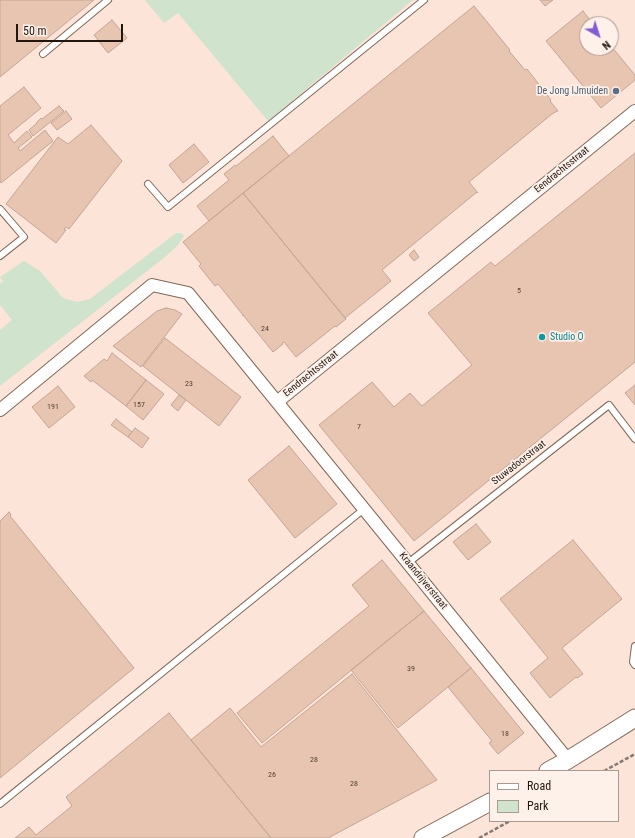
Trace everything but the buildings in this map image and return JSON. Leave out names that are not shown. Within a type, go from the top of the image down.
[{"type":"street","name":"Eendrachtsstraat","points":[[0,410],[152,285],[188,294],[277,402],[635,111]]},
{"type":"street","name":"Kraandrijverstraat","points":[[277,402],[568,760]]},
{"type":"street","points":[[550,770],[635,718]]},
{"type":"street","points":[[423,838],[489,803]]},
{"type":"lane","points":[[43,54],[108,0]]},
{"type":"lane","points":[[148,184],[168,207],[424,0]]},
{"type":"lane","points":[[0,210],[24,237],[0,256]]},
{"type":"lane","name":"Stuwadoorstraat","points":[[408,562],[608,406],[635,439]]},
{"type":"lane","points":[[0,804],[364,509]]},
{"type":"lane","points":[[635,646],[633,662],[635,665]]},
{"type":"path","points":[[606,770],[635,754]]},
{"type":"path","points":[[478,838],[508,822]]},
{"type":"shaded area","points":[[0,0],[635,0],[635,838],[0,838]]},
{"type":"green space","points":[[145,0],[413,0],[268,121],[178,13],[164,23]]},
{"type":"green space","points":[[176,233],[182,233],[184,236],[178,245],[165,257],[0,386],[0,330],[12,320],[0,305],[0,284],[3,281],[0,277],[24,261],[40,271],[63,298],[77,302],[90,299]]},
{"type":"place","name":"De Jong IJmuiden","points":[[616,91]]},
{"type":"place","name":"Studio O","points":[[542,337]]}]
